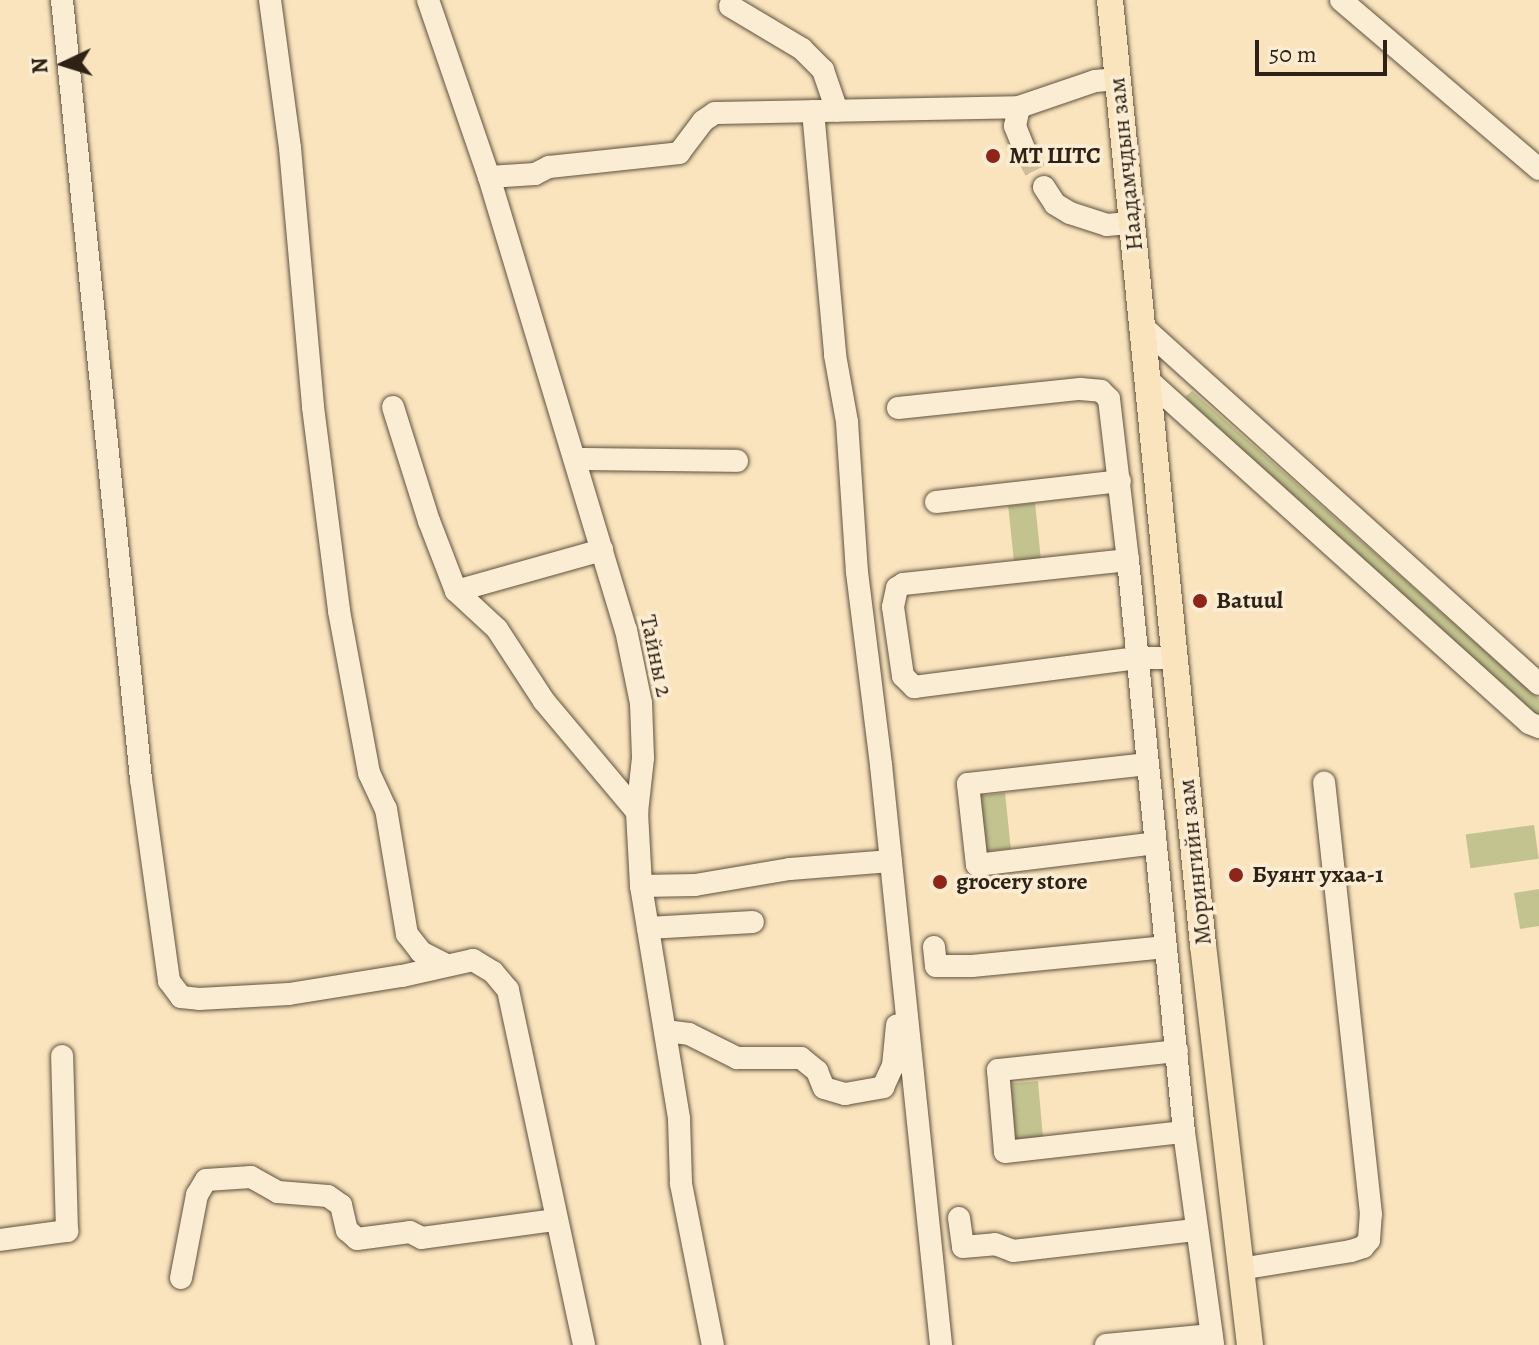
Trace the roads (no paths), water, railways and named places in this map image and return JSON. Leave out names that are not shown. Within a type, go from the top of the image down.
[{"type":"main road","name":"Наадамчдын зам","points":[[1110,0],[1147,379]]},
{"type":"main road","name":"Морингийн зам","points":[[1147,379],[1250,1345]]},
{"type":"street","points":[[62,0],[141,779],[169,981],[181,997],[199,999],[289,994],[402,976],[473,960],[493,972],[508,990],[584,1345]]},
{"type":"street","points":[[270,0],[290,148],[313,407],[339,611],[369,773],[386,809],[407,934],[421,952],[446,965]]},
{"type":"street","name":"Тайны 2","points":[[430,0],[489,177],[626,630],[641,703],[643,758],[637,812],[641,886],[679,1119],[681,1184],[713,1345]]},
{"type":"street","points":[[1341,0],[1539,169]]},
{"type":"street","points":[[730,6],[802,49],[823,70],[837,111]]},
{"type":"street","points":[[489,177],[535,174],[549,167],[679,153],[693,132],[715,113],[1019,107],[1095,81],[1118,79]]},
{"type":"street","points":[[1019,107],[1015,126],[1025,151]]},
{"type":"street","points":[[813,111],[835,355],[847,422],[857,572],[891,861],[941,1345]]},
{"type":"street","points":[[1044,187],[1055,204],[1070,213],[1107,225],[1132,223]]},
{"type":"street","points":[[1143,327],[1539,684]]},
{"type":"street","points":[[1147,379],[1536,730]]},
{"type":"street","points":[[898,408],[1080,389],[1101,391],[1109,399],[1113,415],[1184,1132],[1212,1340],[1106,1345]]},
{"type":"street","points":[[393,407],[429,521],[456,591],[497,629],[544,701],[637,812]]},
{"type":"street","points":[[575,459],[737,461]]},
{"type":"street","points":[[936,502],[1120,481]]},
{"type":"street","points":[[456,591],[602,550]]},
{"type":"street","points":[[1128,560],[903,584],[893,597],[896,647],[903,676],[914,687],[1137,658],[1175,658]]},
{"type":"street","points":[[1148,764],[968,784],[977,865],[1156,843]]},
{"type":"street","points":[[1240,1269],[1351,1251],[1363,1247],[1369,1240],[1371,1214],[1324,783]]},
{"type":"street","points":[[641,886],[695,885],[790,869],[891,861]]},
{"type":"street","points":[[648,928],[753,922]]},
{"type":"street","points":[[934,947],[936,966],[972,966],[1166,947]]},
{"type":"street","points":[[665,1031],[689,1034],[737,1058],[801,1058],[817,1071],[824,1088],[845,1094],[867,1093],[883,1087],[893,1066],[895,1033],[904,1005]]},
{"type":"street","points":[[1177,1051],[998,1070],[1005,1152],[1184,1132]]},
{"type":"street","points":[[0,1240],[67,1231],[62,1056]]},
{"type":"street","points":[[181,1278],[197,1195],[206,1180],[251,1177],[278,1192],[328,1196],[341,1205],[347,1230],[357,1239],[410,1232],[422,1238],[556,1220]]},
{"type":"street","points":[[959,1218],[963,1247],[995,1244],[1013,1251],[1195,1230]]},
{"type":"tunnel","points":[[1025,151],[1044,187]]},
{"type":"place","name":"MT ШТС","points":[[993,156]]},
{"type":"place","name":"Batuul","points":[[1200,601]]},
{"type":"place","name":"Буянт ухаа-1","points":[[1236,875]]},
{"type":"place","name":"grocery store","points":[[940,882]]}]
